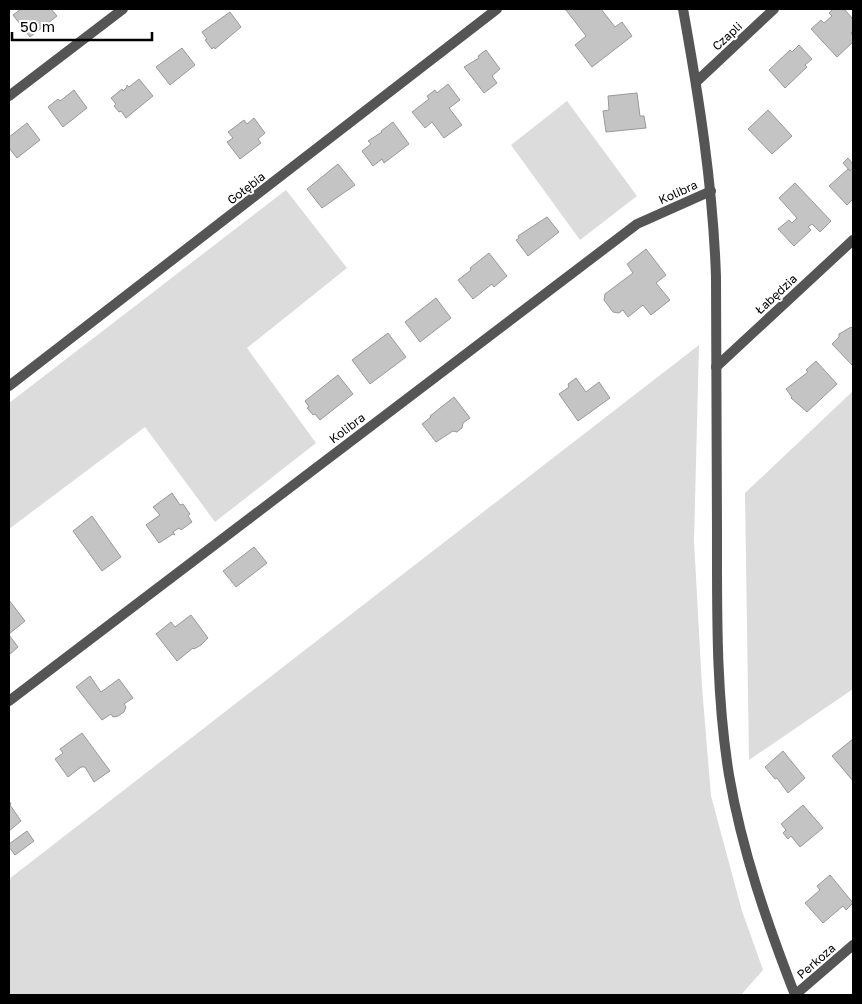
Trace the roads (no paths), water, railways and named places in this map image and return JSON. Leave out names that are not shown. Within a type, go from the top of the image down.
[{"type":"street","points":[[9,96],[123,9]]},
{"type":"street","name":"Gołębia","points":[[9,386],[497,9]]},
{"type":"street","points":[[683,9],[696,82],[711,191],[715,250],[718,637],[725,745],[736,810],[748,863],[769,927],[795,995]]},
{"type":"street","name":"Czapli","points":[[696,82],[774,9]]},
{"type":"street","name":"Kolibra","points":[[9,701],[637,224],[711,191]]},
{"type":"street","name":"Łabędzia","points":[[716,367],[853,240]]},
{"type":"street","name":"Perkoza","points":[[795,995],[853,945]]}]
